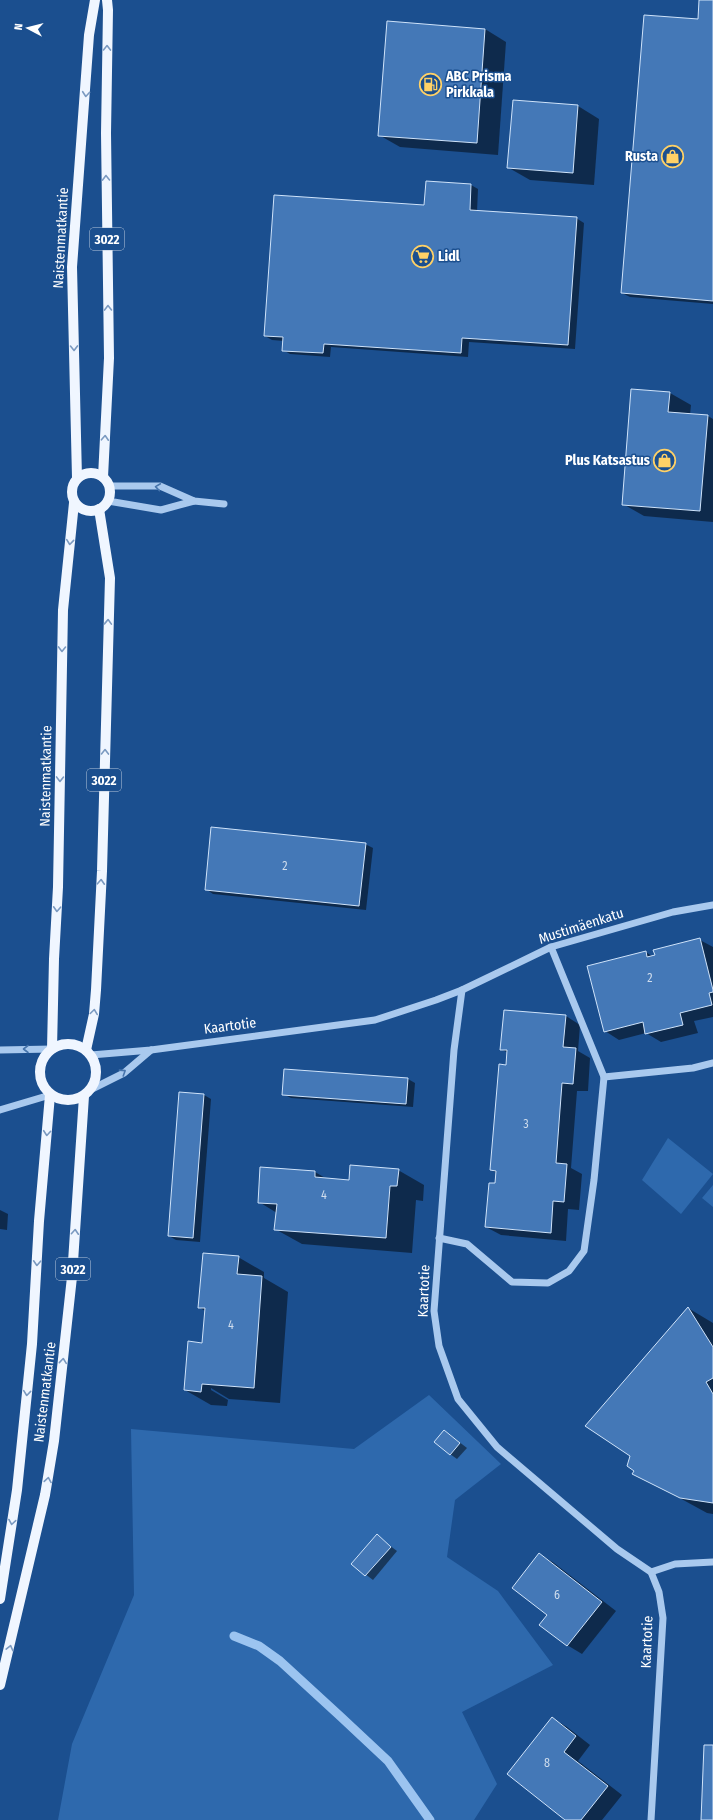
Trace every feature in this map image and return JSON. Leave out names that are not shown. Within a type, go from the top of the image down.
[{"type":"main road","name":"Naistenmatkantie","points":[[77,478],[72,267],[89,36],[95,0]]},
{"type":"main road","name":"3022","points":[[103,477],[109,358],[106,133],[107,0]]},
{"type":"main road","points":[[86,473],[95,473],[103,477],[109,486],[110,494],[108,501],[99,509],[90,512],[81,509],[74,503],[71,494],[72,485],[77,478],[86,473]]},
{"type":"main road","name":"Naistenmatkantie","points":[[52,1049],[54,959],[58,887],[63,610],[74,503]]},
{"type":"main road","name":"3022","points":[[88,1052],[97,982],[102,871],[110,578],[99,509]]},
{"type":"main road","points":[[63,1044],[75,1045],[88,1052],[96,1064],[96,1077],[92,1089],[84,1096],[72,1101],[61,1100],[50,1095],[44,1088],[40,1074],[42,1060],[52,1049],[63,1044]]},
{"type":"main road","name":"Naistenmatkantie","points":[[0,1599],[17,1490],[32,1344],[39,1220],[50,1095]]},
{"type":"main road","name":"Naistenmatkantie","points":[[0,1685],[45,1495],[54,1442],[72,1277],[84,1096]]},
{"type":"street","points":[[109,486],[160,486],[194,501],[224,504]]},
{"type":"street","points":[[108,501],[160,510],[194,501]]},
{"type":"street","name":"Mustimäenkatu","points":[[462,990],[551,947],[673,912],[713,905]]},
{"type":"street","points":[[439,1238],[467,1244],[512,1282],[548,1283],[569,1271],[584,1252],[594,1180],[604,1077],[551,947]]},
{"type":"street","name":"Kaartotie","points":[[88,1052],[151,1050],[375,1020],[462,990],[454,1050],[434,1311],[439,1346],[458,1399],[497,1447],[617,1549],[651,1572],[659,1592],[663,1618],[651,1820]]},
{"type":"street","points":[[0,1050],[52,1049]]},
{"type":"street","points":[[92,1089],[124,1073],[151,1050]]},
{"type":"street","points":[[604,1077],[693,1068],[713,1063]]},
{"type":"street","points":[[0,1110],[50,1095]]},
{"type":"street","points":[[651,1572],[675,1564],[713,1562]]},
{"type":"shaded area","points":[[668,1138],[713,1174],[681,1214],[642,1180]]},
{"type":"shaded area","points":[[713,1185],[713,1207],[702,1198]]},
{"type":"shaded area","points":[[429,1395],[501,1464],[455,1500],[447,1557],[498,1591],[553,1665],[462,1712],[497,1784],[474,1820],[58,1820],[72,1744],[134,1595],[131,1429],[354,1449]]},
{"type":"building","name":"Rusta","points":[[699,0],[713,0],[713,301],[621,293],[644,15],[698,19]]},
{"type":"building","name":"ABC Prisma Pirkkala","points":[[387,21],[485,29],[477,143],[378,136]]},
{"type":"building","points":[[513,100],[578,105],[573,173],[507,168]]},
{"type":"building","name":"Lidl","points":[[426,181],[471,184],[470,210],[577,217],[568,345],[462,338],[461,353],[324,344],[323,353],[282,351],[283,337],[264,336],[274,195],[424,205]]},
{"type":"building","name":"Plus Katsastus","points":[[631,389],[670,392],[668,412],[708,415],[700,511],[622,505]]},
{"type":"building","points":[[211,827],[366,843],[359,906],[205,890]]},
{"type":"building","points":[[700,938],[713,990],[713,992],[709,993],[712,1005],[680,1013],[683,1025],[645,1034],[643,1022],[604,1032],[587,966],[646,951],[647,957],[655,955],[653,950]]},
{"type":"building","points":[[504,1010],[566,1015],[563,1047],[576,1048],[573,1084],[562,1083],[556,1163],[567,1164],[564,1202],[553,1201],[551,1233],[485,1227],[489,1183],[495,1183],[496,1171],[490,1170],[499,1064],[506,1065],[507,1050],[500,1050]]},
{"type":"building","points":[[284,1069],[408,1078],[406,1104],[282,1095]]},
{"type":"building","points":[[179,1092],[204,1094],[193,1238],[168,1236]]},
{"type":"building","points":[[350,1165],[399,1169],[397,1186],[390,1186],[386,1238],[274,1230],[277,1204],[258,1203],[260,1167],[315,1171],[315,1177],[349,1180]]},
{"type":"building","points":[[203,1253],[239,1256],[237,1274],[262,1276],[254,1388],[202,1384],[201,1392],[184,1390],[188,1341],[202,1343],[205,1308],[198,1308]]},
{"type":"building","points":[[688,1307],[713,1347],[713,1378],[706,1382],[713,1394],[713,1503],[680,1498],[632,1474],[634,1471],[627,1466],[630,1456],[585,1426]]},
{"type":"building","points":[[444,1430],[460,1443],[450,1455],[434,1442]]},
{"type":"building","points":[[377,1534],[391,1547],[365,1576],[351,1564]]},
{"type":"building","points":[[539,1553],[602,1602],[567,1646],[539,1625],[547,1615],[512,1588]]},
{"type":"building","points":[[552,1717],[576,1736],[564,1752],[608,1786],[581,1820],[565,1820],[507,1774]]},
{"type":"building","points":[[704,1745],[713,1745],[713,1820],[701,1820]]},
{"type":"waterway","points":[[234,1636],[259,1646],[280,1661],[388,1761],[430,1820]]},
{"type":"place","name":"ABC Prisma Pirkkala","points":[[431,84]]},
{"type":"place","name":"Rusta","points":[[673,156]]},
{"type":"place","name":"Lidl","points":[[422,256]]},
{"type":"place","name":"Plus Katsastus","points":[[665,460]]}]
